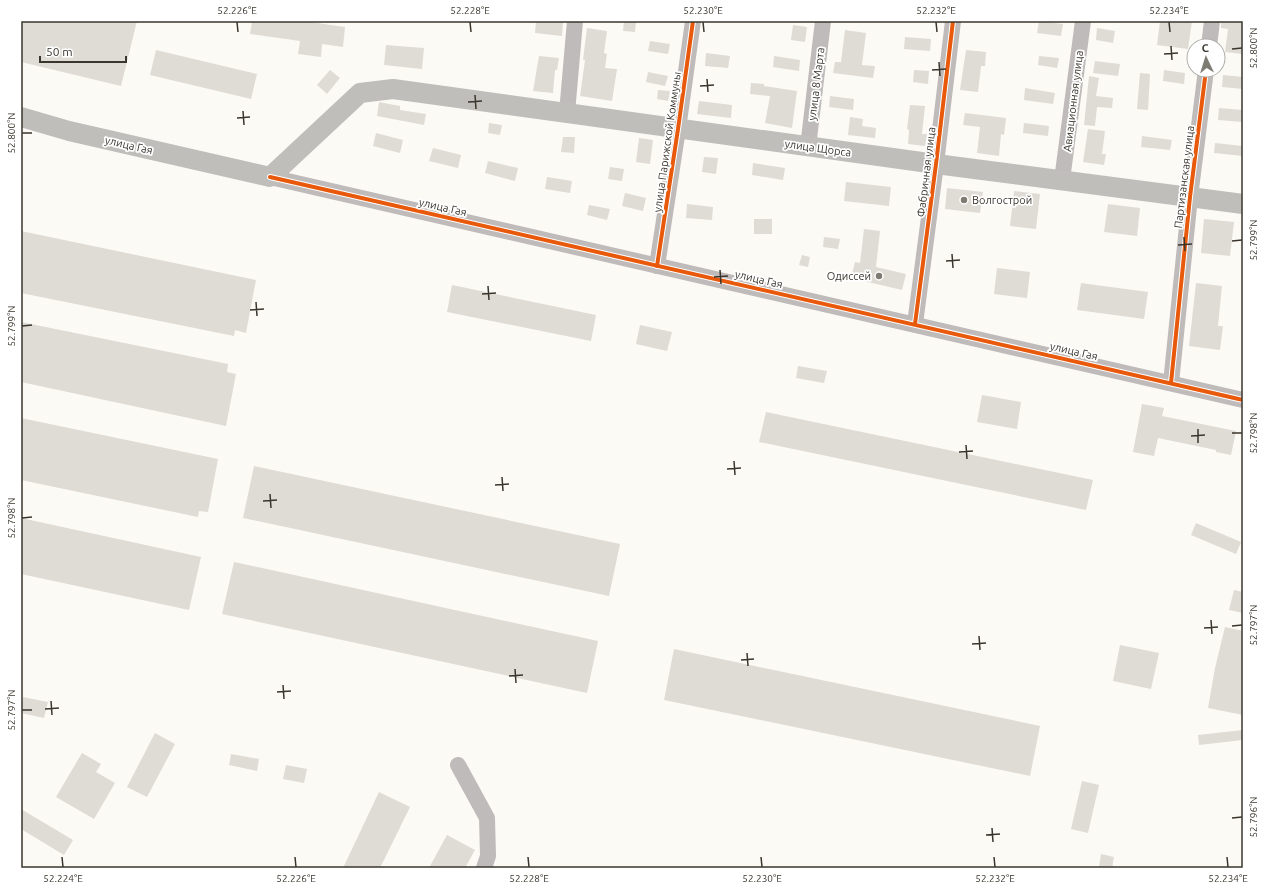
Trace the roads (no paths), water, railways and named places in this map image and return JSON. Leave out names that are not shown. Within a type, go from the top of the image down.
[{"type":"main road","name":"улица Щорса","points":[[270,177],[360,93],[392,89],[936,164],[1243,204]]},
{"type":"main road","name":"улица Гая","points":[[21,116],[69,131],[270,177]]},
{"type":"street","points":[[567,113],[574,21]]},
{"type":"street","name":"улица Парижской Коммуны","points":[[657,266],[693,21]]},
{"type":"street","name":"улица 8 Марта","points":[[808,146],[823,21]]},
{"type":"street","name":"Фабричная улица","points":[[915,324],[953,21]]},
{"type":"street","name":"Авиационная улица","points":[[1062,180],[1083,21]]},
{"type":"street","points":[[1210,38],[1212,21]]},
{"type":"street","name":"Партизанская улица","points":[[1171,383],[1190,197],[1205,78]]},
{"type":"street","name":"улица Гая","points":[[270,177],[1243,400]]},
{"type":"street","points":[[458,765],[487,818],[488,856],[484,868]]},
{"type":"place","name":"Волгострой","points":[[964,200]]},
{"type":"place","name":"Одиссей","points":[[879,276]]}]
